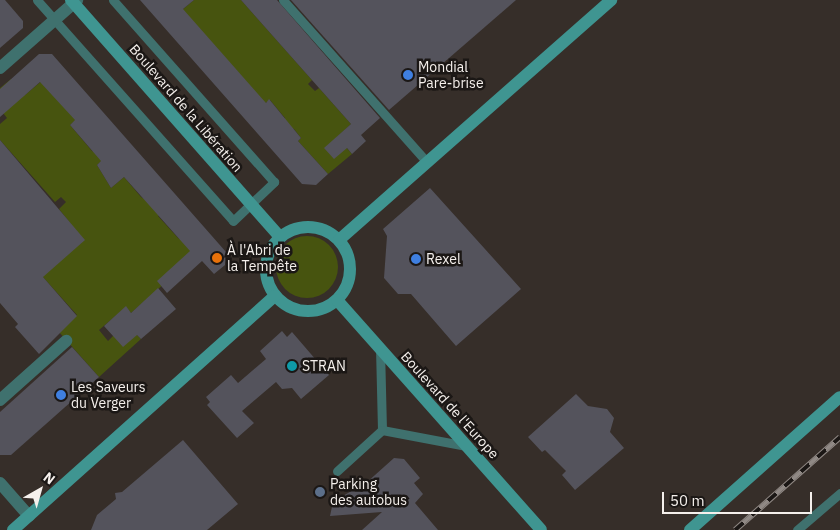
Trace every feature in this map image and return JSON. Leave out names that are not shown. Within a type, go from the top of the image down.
[{"type":"main road","points":[[339,240],[611,0]]},
{"type":"main road","name":"Boulevard de la Libération","points":[[73,1],[279,236]]},
{"type":"main road","points":[[316,227],[339,240],[350,264],[345,289],[337,300],[317,310],[306,311],[284,304],[275,296],[265,272],[271,246],[279,236],[297,228],[316,227]]},
{"type":"main road","points":[[13,530],[275,296]]},
{"type":"main road","name":"Boulevard de l'Europe","points":[[337,300],[541,530]]},
{"type":"main road","points":[[690,530],[840,397]]},
{"type":"street","points":[[0,68],[73,1]]},
{"type":"street","points":[[0,400],[66,341]]},
{"type":"street","points":[[2,489],[29,516]]},
{"type":"lane","points":[[37,0],[233,221],[274,182],[113,0]]},
{"type":"lane","points":[[283,0],[426,162]]},
{"type":"lane","points":[[337,471],[382,430],[380,348]]},
{"type":"lane","points":[[382,430],[467,446]]},
{"type":"lane","points":[[797,530],[840,493]]},
{"type":"green space","points":[[194,0],[241,0],[312,80],[308,84],[315,91],[319,88],[351,124],[337,137],[352,154],[328,174],[298,141],[301,138],[294,129],[278,124],[285,118],[270,100],[264,104],[182,10]]},
{"type":"green space","points":[[11,79],[25,95],[44,79],[77,119],[70,125],[92,151],[106,157],[97,165],[111,188],[124,177],[141,197],[164,211],[158,216],[178,238],[200,252],[131,313],[126,307],[99,330],[108,341],[113,336],[137,335],[141,339],[99,377],[59,332],[77,315],[33,266],[71,224],[59,209],[66,202],[61,197],[55,202],[0,140],[0,124],[7,118],[0,109],[0,88]]},
{"type":"green space","points":[[307,236],[324,241],[329,245],[333,250],[338,267],[333,284],[329,289],[324,293],[307,298],[290,293],[285,289],[281,284],[276,267],[281,250],[285,245],[290,241]]},
{"type":"building","points":[[0,0],[5,0],[23,21],[23,28],[0,48]]},
{"type":"building","points":[[140,0],[194,0],[183,9],[266,103],[269,99],[301,138],[298,141],[328,174],[316,185],[302,184]]},
{"type":"building","points":[[241,0],[277,0],[380,118],[361,135],[366,141],[352,154],[347,148],[334,159],[324,148],[351,124]]},
{"type":"building","points":[[291,0],[516,0],[389,110]]},
{"type":"building","points":[[39,54],[52,54],[226,252],[225,265],[214,274],[202,261],[167,293],[157,281],[190,251],[124,177],[111,188],[97,165],[101,161],[70,125],[75,120],[40,82],[0,117],[0,89]]},
{"type":"building","points":[[0,140],[85,240],[43,277],[77,316],[39,354],[15,327],[18,324],[0,303]]},
{"type":"building","points":[[430,188],[521,289],[456,346],[411,294],[398,294],[384,278],[387,236],[383,229]]},
{"type":"building","points":[[158,288],[176,309],[141,339],[137,335],[123,347],[104,326],[126,306],[131,313]]},
{"type":"building","points":[[282,331],[287,337],[292,332],[329,375],[301,399],[292,388],[282,389],[276,382],[242,411],[254,423],[237,438],[207,405],[210,402],[206,397],[231,375],[238,383],[266,359],[260,351]]},
{"type":"building","points":[[72,347],[99,377],[11,455],[0,455],[0,412]]},
{"type":"building","points":[[576,394],[588,406],[607,409],[614,418],[610,432],[624,448],[575,490],[562,475],[566,471],[545,450],[542,452],[528,437]]},
{"type":"building","points":[[183,440],[238,504],[207,530],[91,530],[97,515],[116,499],[115,493],[122,492]]},
{"type":"building","points":[[394,458],[404,459],[420,478],[414,483],[423,494],[415,503],[438,530],[362,530],[382,512],[330,516],[333,502],[353,490],[356,492]]},
{"type":"railway","points":[[735,530],[840,437]]},
{"type":"place","name":"Mondial Pare-brise","points":[[408,75]]},
{"type":"place","name":"À l'Abri de la Tempête","points":[[217,258]]},
{"type":"place","name":"Rexel","points":[[416,259]]},
{"type":"place","name":"STRAN","points":[[292,366]]},
{"type":"place","name":"Les Saveurs du Verger","points":[[61,395]]},
{"type":"place","name":"Parking des autobus","points":[[320,492]]}]
